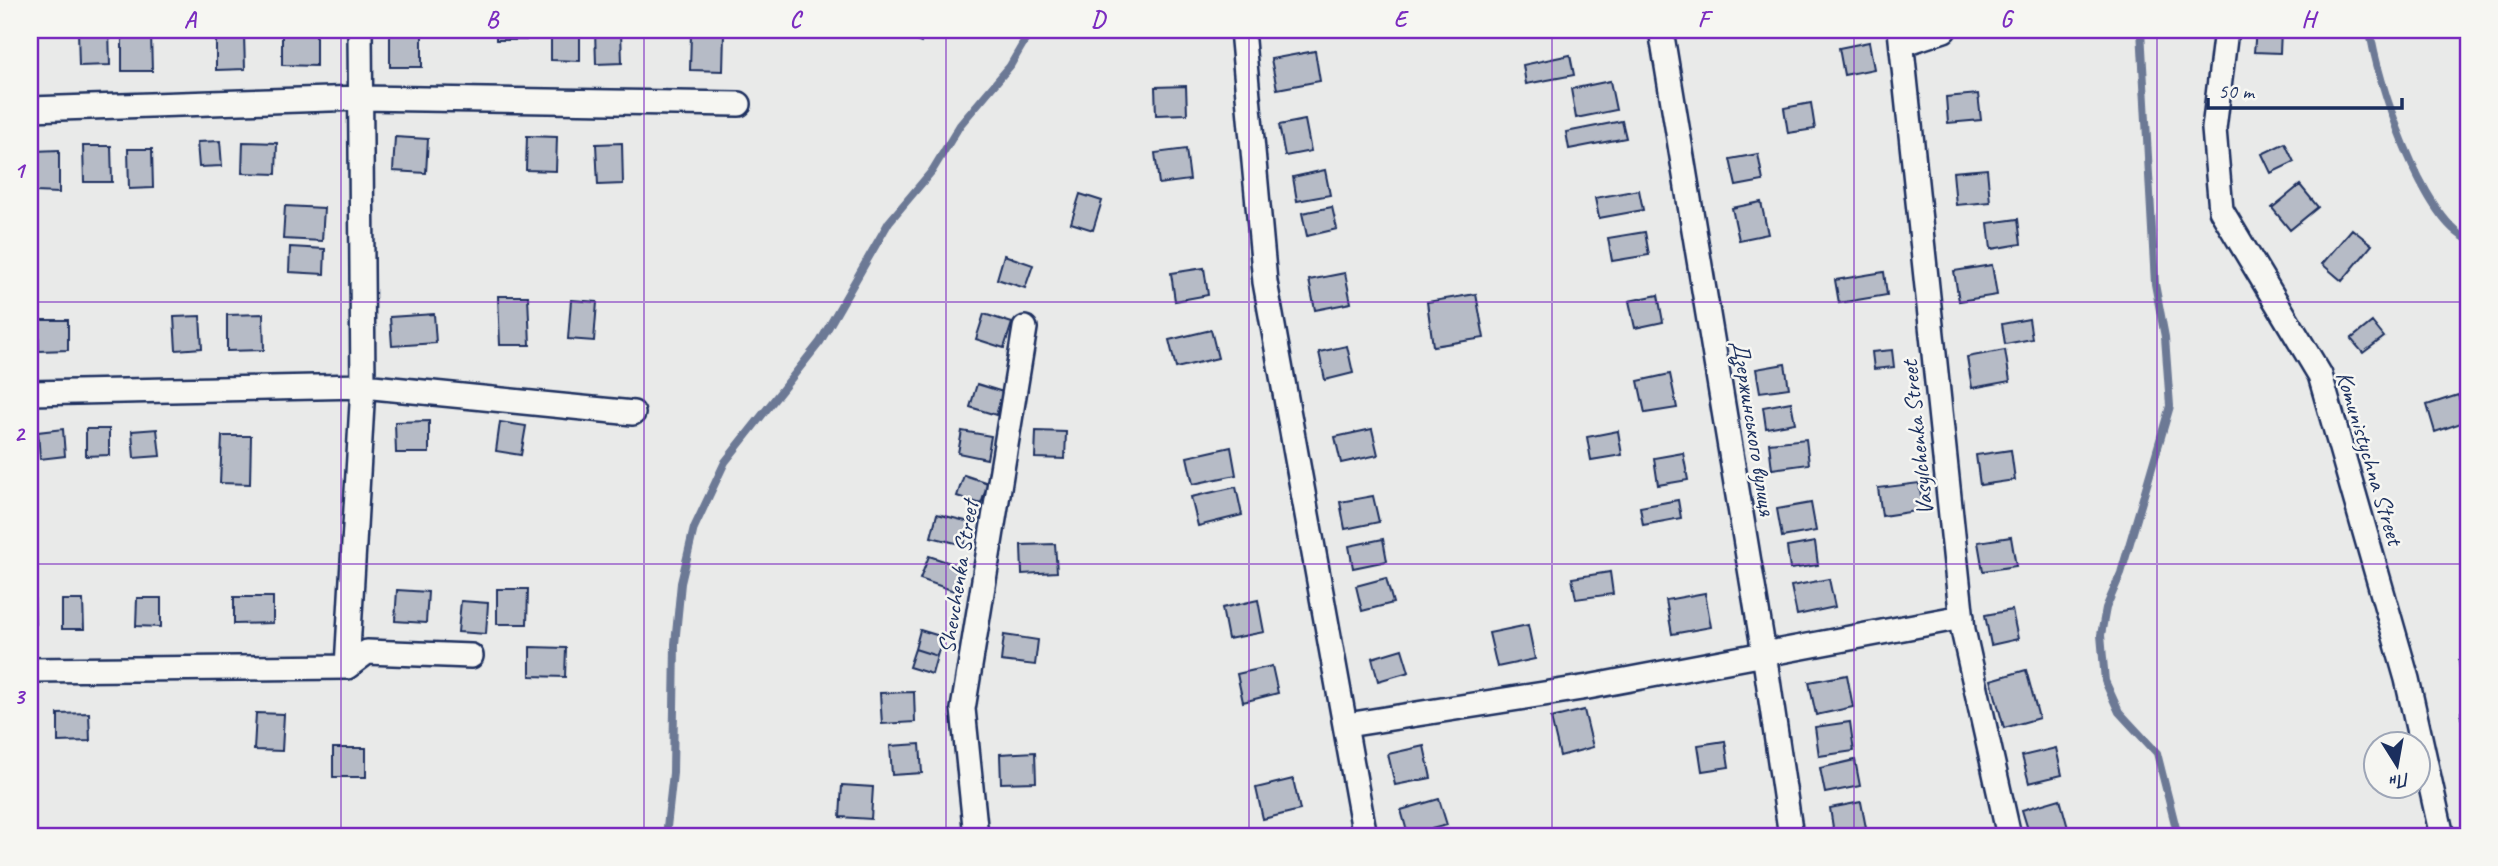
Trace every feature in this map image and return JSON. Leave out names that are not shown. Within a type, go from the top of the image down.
[{"type":"street","points":[[347,667],[363,386],[360,30]]},
{"type":"street","points":[[1242,30],[1265,282],[1365,836]]},
{"type":"street","name":"Дзержинського вулиця","points":[[1661,30],[1764,653],[1791,836]]},
{"type":"street","points":[[1901,37],[1944,30]]},
{"type":"street","name":"Komunistychna Street","points":[[2226,30],[2214,128],[2221,210],[2320,375],[2407,679],[2442,836]]},
{"type":"street","name":"Vasylchenka Street","points":[[1901,37],[1962,617],[2009,836]]},
{"type":"street","points":[[30,109],[360,98],[740,104]]},
{"type":"street","name":"Shevchenka Street","points":[[976,836],[963,709],[1025,328]]},
{"type":"street","points":[[30,393],[363,386],[633,413]]},
{"type":"street","points":[[1347,725],[1588,687],[1962,617]]},
{"type":"street","points":[[30,670],[347,667],[367,652],[471,656]]},
{"type":"building","points":[[78,30],[109,30],[110,65],[79,66]]},
{"type":"building","points":[[496,30],[526,30],[526,40],[496,40]]},
{"type":"building","points":[[551,30],[580,30],[580,61],[551,60]]},
{"type":"building","points":[[595,30],[621,30],[622,63],[596,64]]},
{"type":"building","points":[[891,30],[926,30],[921,43]]},
{"type":"building","points":[[2256,30],[2281,30],[2280,53],[2254,52]]},
{"type":"building","points":[[282,32],[316,32],[316,66],[282,65]]},
{"type":"building","points":[[390,32],[422,32],[422,67],[390,67]]},
{"type":"building","points":[[151,33],[152,71],[122,71],[122,34]]},
{"type":"building","points":[[691,33],[724,34],[723,71],[690,70]]},
{"type":"building","points":[[244,35],[245,69],[216,70],[216,36]]},
{"type":"building","points":[[1869,42],[1874,69],[1844,75],[1839,48]]},
{"type":"building","points":[[1315,51],[1320,81],[1277,89],[1271,59]]},
{"type":"building","points":[[1570,55],[1574,75],[1526,84],[1523,65]]},
{"type":"building","points":[[1610,81],[1616,110],[1576,118],[1571,89]]},
{"type":"building","points":[[1186,86],[1187,114],[1156,115],[1155,87]]},
{"type":"building","points":[[1978,94],[1981,120],[1948,123],[1946,97]]},
{"type":"building","points":[[1811,103],[1815,129],[1788,133],[1784,108]]},
{"type":"building","points":[[1305,120],[1311,151],[1285,156],[1279,125]]},
{"type":"building","points":[[1622,121],[1626,138],[1569,149],[1566,132]]},
{"type":"building","points":[[527,136],[557,137],[556,171],[526,170]]},
{"type":"building","points":[[395,137],[428,139],[426,173],[393,171]]},
{"type":"building","points":[[220,141],[222,166],[199,167],[197,142]]},
{"type":"building","points":[[243,142],[277,143],[276,174],[242,173]]},
{"type":"building","points":[[622,143],[623,184],[598,185],[596,144]]},
{"type":"building","points":[[2285,143],[2294,162],[2271,173],[2262,154]]},
{"type":"building","points":[[83,146],[111,146],[112,182],[84,182]]},
{"type":"building","points":[[128,149],[152,149],[153,188],[129,189]]},
{"type":"building","points":[[1186,149],[1190,180],[1159,184],[1155,153]]},
{"type":"building","points":[[59,150],[59,193],[35,192],[34,151]]},
{"type":"building","points":[[1758,154],[1763,181],[1736,186],[1730,159]]},
{"type":"building","points":[[1987,169],[1990,202],[1956,205],[1953,172]]},
{"type":"building","points":[[1325,170],[1330,195],[1297,201],[1293,177]]},
{"type":"building","points":[[2300,185],[2318,207],[2290,230],[2272,208]]},
{"type":"building","points":[[1639,190],[1643,210],[1599,218],[1595,198]]},
{"type":"building","points":[[1080,194],[1102,201],[1093,230],[1071,223]]},
{"type":"building","points":[[1761,202],[1768,234],[1739,240],[1732,208]]},
{"type":"building","points":[[285,206],[324,208],[322,241],[283,239]]},
{"type":"building","points":[[1332,207],[1337,229],[1307,236],[1302,213]]},
{"type":"building","points":[[2018,219],[2021,244],[1991,249],[1988,223]]},
{"type":"building","points":[[2352,229],[2372,245],[2342,281],[2322,264]]},
{"type":"building","points":[[1645,232],[1649,255],[1612,261],[1608,238]]},
{"type":"building","points":[[290,247],[325,249],[324,274],[289,272]]},
{"type":"building","points":[[1004,255],[1033,265],[1025,288],[997,279]]},
{"type":"building","points":[[1992,265],[1997,295],[1959,301],[1954,271]]},
{"type":"building","points":[[1204,268],[1208,295],[1175,301],[1171,273]]},
{"type":"building","points":[[1884,272],[1887,295],[1839,303],[1835,280]]},
{"type":"building","points":[[1345,273],[1351,303],[1315,310],[1309,280]]},
{"type":"building","points":[[1476,294],[1484,338],[1433,346],[1427,302]]},
{"type":"building","points":[[1658,295],[1663,322],[1635,328],[1629,301]]},
{"type":"building","points":[[498,296],[528,296],[530,345],[500,345]]},
{"type":"building","points":[[571,300],[597,302],[594,341],[568,339]]},
{"type":"building","points":[[263,314],[264,350],[227,351],[227,315]]},
{"type":"building","points":[[434,314],[436,343],[392,346],[390,317]]},
{"type":"building","points":[[984,314],[1012,323],[1004,348],[976,339]]},
{"type":"building","points":[[200,316],[202,348],[176,350],[174,317]]},
{"type":"building","points":[[2029,319],[2032,339],[2005,344],[2002,324]]},
{"type":"building","points":[[38,320],[68,320],[68,350],[39,351]]},
{"type":"building","points":[[2372,322],[2384,337],[2363,353],[2351,339]]},
{"type":"building","points":[[1211,330],[1218,358],[1176,368],[1169,340]]},
{"type":"building","points":[[1347,346],[1353,373],[1325,380],[1319,352]]},
{"type":"building","points":[[1892,350],[1894,367],[1874,369],[1872,352]]},
{"type":"building","points":[[2005,350],[2010,381],[1972,388],[1967,357]]},
{"type":"building","points":[[1785,364],[1789,388],[1760,392],[1756,369]]},
{"type":"building","points":[[1670,374],[1677,408],[1645,413],[1638,381]]},
{"type":"building","points":[[977,384],[1003,392],[996,415],[970,407]]},
{"type":"building","points":[[2458,395],[2467,421],[2435,432],[2427,405]]},
{"type":"building","points":[[1791,402],[1795,423],[1766,428],[1763,407]]},
{"type":"building","points":[[429,421],[429,453],[396,453],[395,422]]},
{"type":"building","points":[[500,422],[526,426],[521,455],[496,451]]},
{"type":"building","points":[[63,429],[65,456],[40,459],[38,432]]},
{"type":"building","points":[[86,429],[109,429],[109,455],[86,456]]},
{"type":"building","points":[[157,429],[160,456],[134,458],[132,431]]},
{"type":"building","points":[[1372,429],[1378,455],[1341,463],[1335,437]]},
{"type":"building","points":[[962,431],[991,436],[987,459],[958,453]]},
{"type":"building","points":[[1036,431],[1066,432],[1065,459],[1035,458]]},
{"type":"building","points":[[1618,431],[1622,455],[1591,460],[1587,437]]},
{"type":"building","points":[[222,436],[251,436],[250,484],[220,483]]},
{"type":"building","points":[[1806,439],[1809,464],[1772,469],[1769,443]]},
{"type":"building","points":[[1231,447],[1236,475],[1193,484],[1187,457]]},
{"type":"building","points":[[2011,450],[2015,480],[1980,485],[1976,455]]},
{"type":"building","points":[[1683,453],[1688,480],[1658,485],[1654,458]]},
{"type":"building","points":[[964,475],[988,483],[981,504],[957,496]]},
{"type":"building","points":[[1919,483],[1923,510],[1882,516],[1878,488]]},
{"type":"building","points":[[1236,487],[1242,515],[1198,526],[1191,497]]},
{"type":"building","points":[[1373,496],[1379,522],[1345,529],[1340,502]]},
{"type":"building","points":[[1678,500],[1681,518],[1643,525],[1640,507]]},
{"type":"building","points":[[1811,503],[1816,531],[1782,537],[1777,509]]},
{"type":"building","points":[[937,514],[970,522],[964,545],[931,537]]},
{"type":"building","points":[[2011,537],[2016,566],[1983,571],[1978,542]]},
{"type":"building","points":[[1383,539],[1387,561],[1353,568],[1349,546]]},
{"type":"building","points":[[1815,542],[1818,565],[1790,569],[1787,547]]},
{"type":"building","points":[[1055,544],[1057,572],[1022,574],[1021,545]]},
{"type":"building","points":[[929,556],[962,567],[954,591],[920,579]]},
{"type":"building","points":[[1610,572],[1613,594],[1576,599],[1572,578]]},
{"type":"building","points":[[1386,578],[1393,603],[1362,611],[1356,586]]},
{"type":"building","points":[[1829,579],[1835,607],[1797,615],[1791,586]]},
{"type":"building","points":[[497,589],[528,589],[527,624],[497,624]]},
{"type":"building","points":[[397,590],[428,592],[426,623],[395,621]]},
{"type":"building","points":[[30,593],[34,593],[35,626],[30,626]]},
{"type":"building","points":[[1705,593],[1711,627],[1672,634],[1666,600]]},
{"type":"building","points":[[234,597],[273,597],[273,623],[234,624]]},
{"type":"building","points":[[137,598],[161,598],[161,627],[136,626]]},
{"type":"building","points":[[62,600],[83,600],[84,629],[62,629]]},
{"type":"building","points":[[1258,600],[1264,632],[1228,639],[1222,608]]},
{"type":"building","points":[[461,601],[488,603],[486,634],[458,632]]},
{"type":"building","points":[[2012,610],[2018,639],[1991,645],[1985,615]]},
{"type":"building","points":[[1528,625],[1535,659],[1497,667],[1489,633]]},
{"type":"building","points":[[920,630],[943,637],[937,656],[915,649]]},
{"type":"building","points":[[1004,635],[1038,640],[1035,665],[1001,661]]},
{"type":"building","points":[[530,647],[566,648],[565,677],[530,676]]},
{"type":"building","points":[[915,649],[937,656],[932,674],[909,667]]},
{"type":"building","points":[[1402,649],[1409,672],[1378,681],[1372,658]]},
{"type":"building","points":[[2468,659],[2468,687],[2462,687],[2459,660]]},
{"type":"building","points":[[1272,666],[1278,693],[1243,702],[1237,674]]},
{"type":"building","points":[[2026,670],[2039,718],[2004,728],[1991,680]]},
{"type":"building","points":[[1847,675],[1853,707],[1816,715],[1809,682]]},
{"type":"building","points":[[914,692],[915,722],[882,724],[880,693]]},
{"type":"building","points":[[1584,710],[1593,747],[1560,756],[1551,718]]},
{"type":"building","points":[[2468,711],[2468,738],[2464,739],[2461,712]]},
{"type":"building","points":[[89,713],[90,741],[58,742],[58,714]]},
{"type":"building","points":[[256,713],[284,714],[282,751],[254,750]]},
{"type":"building","points":[[1850,722],[1854,751],[1819,756],[1815,727]]},
{"type":"building","points":[[1725,741],[1729,767],[1702,771],[1698,745]]},
{"type":"building","points":[[920,744],[922,773],[892,775],[890,746]]},
{"type":"building","points":[[1424,746],[1431,778],[1395,785],[1388,754]]},
{"type":"building","points":[[333,748],[366,748],[366,777],[333,777]]},
{"type":"building","points":[[2056,748],[2062,775],[2029,783],[2022,756]]},
{"type":"building","points":[[1035,752],[1036,782],[1001,783],[1000,754]]},
{"type":"building","points":[[1855,760],[1860,786],[1825,793],[1820,768]]},
{"type":"building","points":[[1293,779],[1300,810],[1263,819],[1256,788]]},
{"type":"building","points":[[842,785],[873,787],[871,819],[840,817]]},
{"type":"building","points":[[1439,799],[1447,825],[1408,835],[1401,810]]},
{"type":"building","points":[[2060,799],[2068,828],[2030,836],[2022,810]]},
{"type":"building","points":[[1861,802],[1866,828],[1834,834],[1830,808]]},
{"type":"waterway","points":[[666,836],[673,773],[675,644],[681,583],[694,528],[725,462],[820,342],[889,222],[932,171],[960,125],[1010,66],[1031,30]]},
{"type":"waterway","points":[[2141,30],[2155,284],[2165,337],[2170,406],[2121,573],[2106,608],[2101,635],[2105,681],[2119,712],[2157,753],[2178,836]]},
{"type":"waterway","points":[[2370,30],[2381,80],[2418,177],[2434,205],[2451,226],[2468,239]]}]
